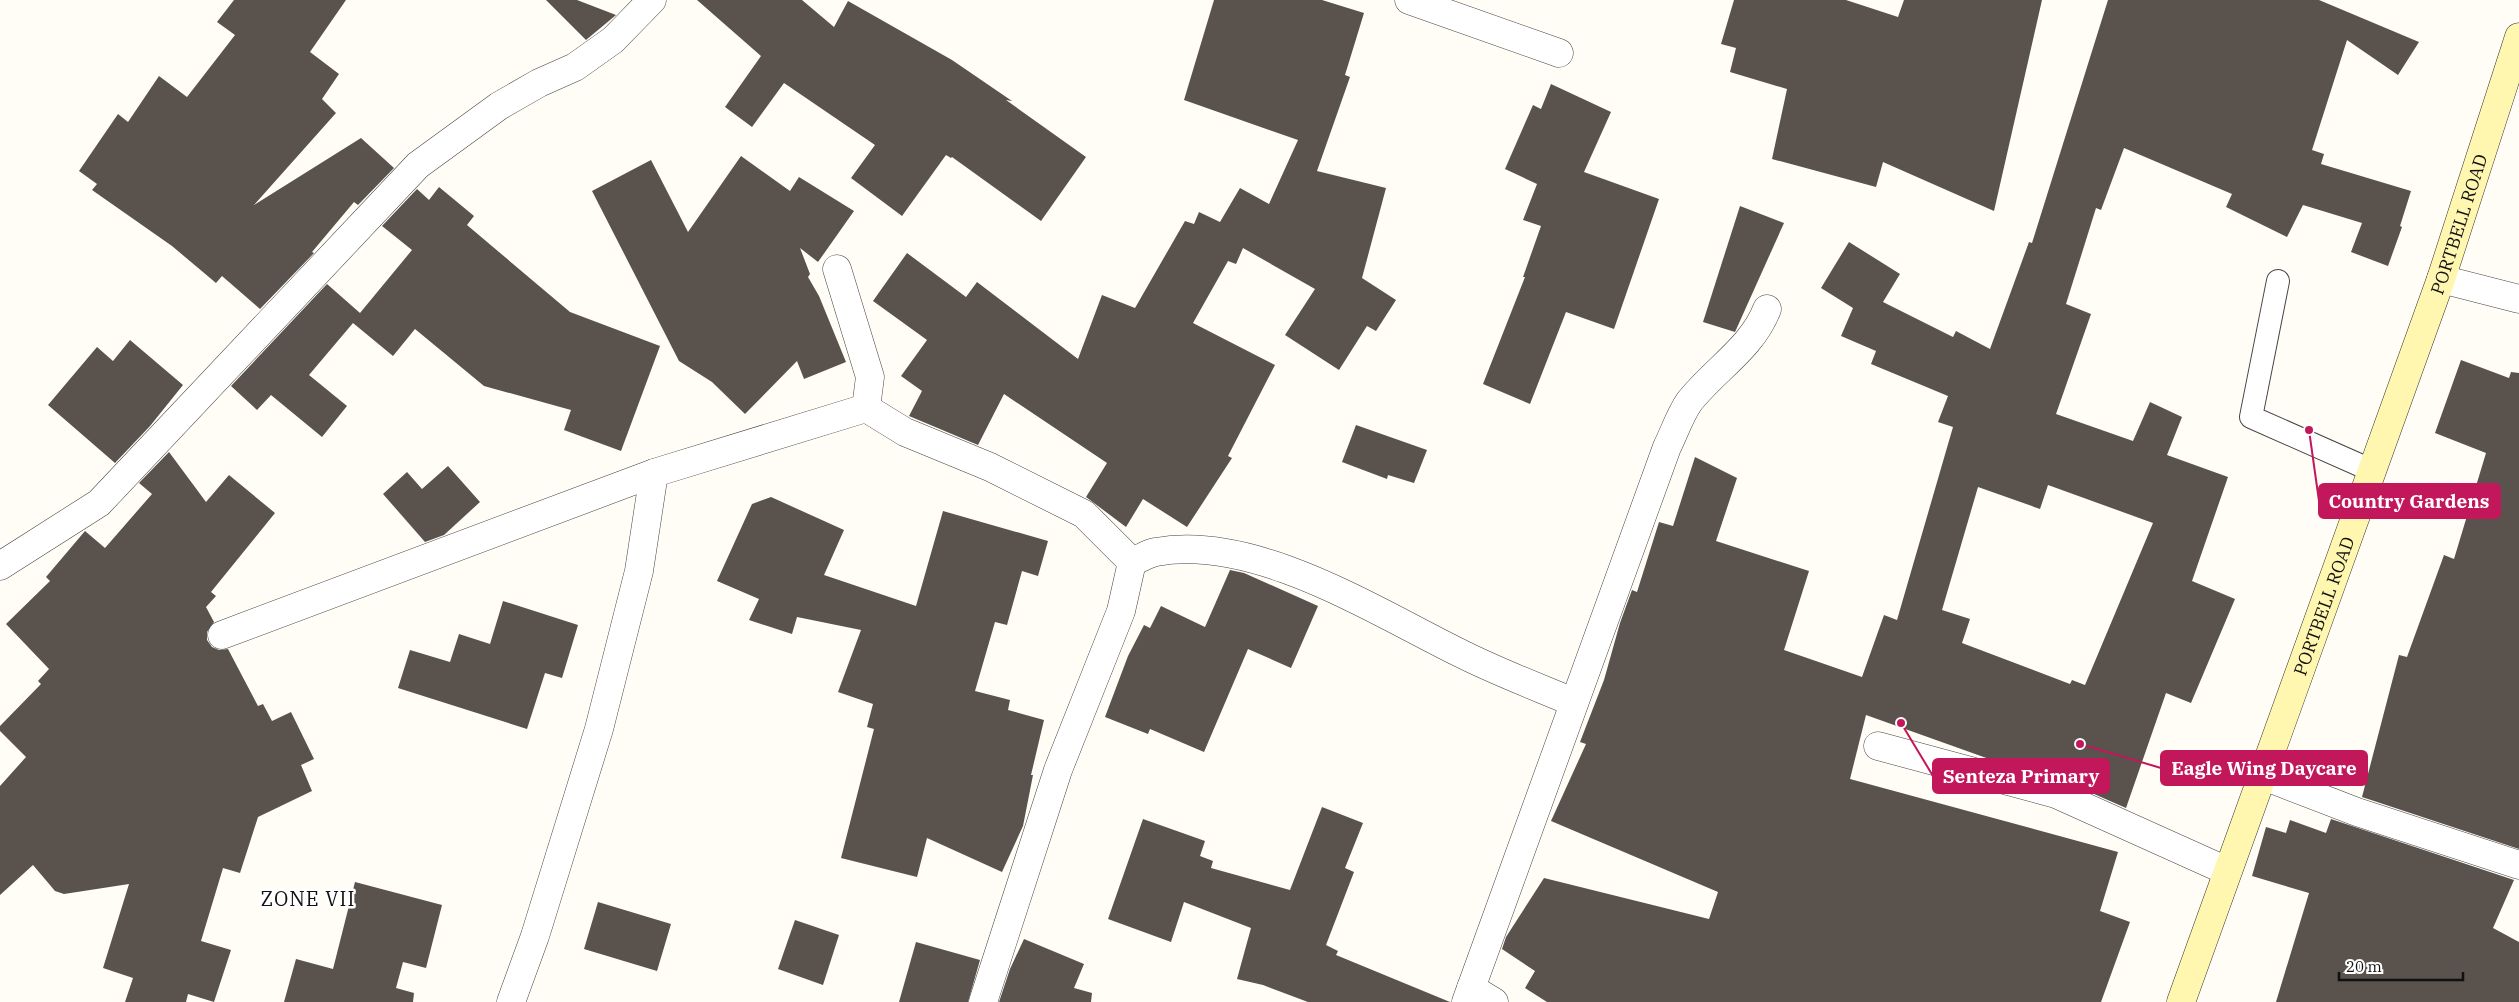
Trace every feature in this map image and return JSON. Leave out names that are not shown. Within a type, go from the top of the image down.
[{"type":"main road","name":"PORTBELL ROAD","points":[[2181,1002],[2261,775],[2373,471],[2441,279],[2519,37]]},
{"type":"street","points":[[0,566],[99,502],[418,165],[499,106],[539,84],[575,68],[613,40],[652,0]]},
{"type":"street","points":[[1409,0],[1559,53]]},
{"type":"street","points":[[837,269],[870,377],[866,408]]},
{"type":"street","points":[[2441,279],[2519,299]]},
{"type":"street","points":[[1494,1002],[1468,995],[1667,447],[1688,404],[1706,383],[1745,346],[1761,325],[1767,309]]},
{"type":"street","points":[[222,635],[654,473],[866,408],[905,432],[990,468],[1084,514],[1132,562]]},
{"type":"street","points":[[511,1002],[534,936],[599,729],[639,571],[654,473]]},
{"type":"street","points":[[1132,562],[1155,552],[1210,549],[1266,563],[1346,594],[1460,653],[1573,702]]},
{"type":"street","points":[[983,1002],[1058,770],[1121,611],[1132,562]]},
{"type":"street","points":[[1878,746],[2056,794],[2227,871]]},
{"type":"street","points":[[2261,775],[2357,812],[2519,865]]},
{"type":"lane","points":[[2278,281],[2252,417],[2373,471]]},
{"type":"building","points":[[234,0],[346,0],[310,52],[339,74],[322,99],[336,113],[254,205],[361,138],[394,168],[358,205],[354,202],[312,252],[314,253],[260,309],[222,276],[216,283],[172,246],[92,190],[97,184],[79,171],[118,114],[128,122],[159,76],[187,97],[235,35],[217,22]]},
{"type":"building","points":[[546,0],[577,0],[616,15],[586,40]]},
{"type":"building","points":[[697,0],[802,0],[834,27],[848,1],[952,60],[1012,101],[1006,100],[1086,157],[1041,221],[952,157],[946,155],[902,216],[851,178],[875,145],[784,83],[752,127],[725,107],[761,56]]},
{"type":"building","points":[[1214,0],[1322,0],[1364,13],[1345,75],[1350,77],[1317,171],[1386,188],[1362,278],[1396,300],[1376,331],[1367,326],[1339,370],[1285,335],[1315,289],[1243,248],[1236,264],[1228,261],[1193,323],[1275,365],[1228,456],[1232,458],[1187,527],[1143,499],[1126,527],[1086,497],[1107,463],[1004,394],[978,445],[909,416],[922,391],[901,376],[927,340],[873,301],[907,253],[966,297],[977,282],[1078,359],[1102,295],[1135,308],[1185,221],[1194,224],[1199,212],[1220,222],[1240,188],[1269,204],[1298,140],[1184,100]]},
{"type":"building","points":[[1734,0],[1846,0],[1898,17],[1904,0],[2042,0],[1994,211],[1883,162],[1876,187],[1772,159],[1787,89],[1730,72],[1736,48],[1721,44]]},
{"type":"building","points":[[2108,0],[2319,0],[2419,42],[2398,75],[2347,40],[2312,150],[2324,154],[2321,164],[2411,191],[2400,226],[2402,227],[2388,266],[2351,252],[2362,223],[2303,205],[2287,237],[2226,207],[2232,194],[2124,148],[2101,210],[2096,208],[2066,304],[2091,314],[2056,414],[2133,441],[2150,402],[2182,417],[2167,455],[2228,477],[2192,581],[2235,599],[2191,703],[2166,693],[2126,808],[2060,779],[1992,760],[1866,715],[1850,779],[2118,852],[2100,911],[2130,922],[2101,1002],[1547,1002],[1525,988],[1535,971],[1502,949],[1506,937],[1544,878],[1709,919],[1718,892],[1551,821],[1586,744],[1580,742],[1604,680],[1620,623],[1632,590],[1637,592],[1659,522],[1673,526],[1695,457],[1737,478],[1716,541],[1809,571],[1784,650],[1862,677],[1884,615],[1897,620],[1953,427],[1938,422],[1948,396],[1871,364],[1876,351],[1841,336],[1853,308],[1821,288],[1849,242],[1900,274],[1883,302],[1953,337],[1956,331],[1990,349],[2029,242],[2032,243]],"holes":[[[2048,485],[2153,523],[2085,685],[2072,680],[2070,684],[1962,643],[1970,619],[1942,610],[1978,487],[2040,509]]]},
{"type":"building","points":[[1551,84],[1611,112],[1584,172],[1659,199],[1614,329],[1566,312],[1530,404],[1483,384],[1525,277],[1523,277],[1541,226],[1523,220],[1537,184],[1505,169],[1533,105],[1541,109]]},
{"type":"building","points":[[741,156],[790,191],[799,177],[854,211],[818,262],[800,248],[810,274],[808,277],[819,296],[846,362],[804,379],[797,361],[745,414],[712,382],[679,361],[592,191],[651,160],[688,232]]},
{"type":"building","points":[[439,187],[474,216],[467,225],[570,312],[660,346],[621,451],[564,430],[571,410],[484,386],[415,329],[393,356],[353,323],[309,375],[347,406],[322,437],[271,395],[257,410],[231,386],[327,284],[360,313],[412,250],[382,226],[417,189],[429,200]]},
{"type":"building","points":[[1740,206],[1784,223],[1735,332],[1703,322]]},
{"type":"building","points":[[130,340],[183,385],[150,426],[115,463],[48,405],[97,347],[113,361]]},
{"type":"building","points":[[2461,360],[2509,378],[2511,372],[2519,373],[2519,849],[2362,797],[2399,655],[2407,657],[2444,555],[2454,559],[2486,453],[2435,433]]},
{"type":"building","points":[[1356,425],[1427,450],[1414,483],[1388,475],[1387,479],[1342,462]]},
{"type":"building","points":[[169,452],[206,502],[229,475],[275,513],[211,592],[216,596],[206,607],[214,622],[207,632],[207,640],[212,647],[219,650],[228,649],[258,706],[263,704],[272,721],[291,712],[314,759],[301,765],[312,791],[258,817],[240,873],[223,868],[201,941],[231,950],[214,1002],[188,994],[186,1002],[125,1002],[133,978],[103,968],[129,884],[64,894],[55,891],[33,865],[0,895],[0,786],[26,757],[0,731],[0,726],[41,684],[38,681],[49,669],[6,624],[50,581],[46,577],[85,531],[105,548],[152,494],[139,483]]},
{"type":"building","points":[[448,466],[480,502],[444,535],[425,542],[383,494],[407,472],[422,489]]},
{"type":"building","points":[[771,497],[844,530],[824,575],[916,606],[943,511],[1048,541],[1038,576],[1022,571],[1007,625],[995,622],[975,691],[1010,700],[1008,710],[1044,720],[1031,775],[1033,775],[1023,826],[1002,872],[927,838],[917,877],[841,858],[874,729],[867,727],[873,704],[838,692],[861,630],[797,617],[792,634],[749,620],[759,599],[717,581],[752,504]]},
{"type":"building","points":[[1230,570],[1244,573],[1318,606],[1291,668],[1248,649],[1204,752],[1150,729],[1148,734],[1105,717],[1128,656],[1144,625],[1150,628],[1161,606],[1205,627]]},
{"type":"building","points":[[503,601],[578,625],[562,678],[545,673],[527,729],[398,688],[410,650],[450,662],[459,634],[490,644]]},
{"type":"building","points":[[1322,807],[1363,823],[1345,868],[1354,872],[1326,945],[1338,951],[1336,955],[1450,1002],[1308,1002],[1263,985],[1237,979],[1251,928],[1184,902],[1171,942],[1108,919],[1143,819],[1205,841],[1200,856],[1213,861],[1211,868],[1290,890]]},
{"type":"building","points":[[2331,819],[2514,880],[2493,928],[2519,942],[2519,1002],[2276,1002],[2309,893],[2252,876],[2266,827],[2286,833],[2290,820],[2326,833]]},
{"type":"building","points":[[355,882],[442,905],[426,968],[403,962],[396,988],[414,993],[413,1002],[284,1002],[296,959],[333,969]]},
{"type":"building","points":[[598,902],[671,924],[657,971],[584,949]]},
{"type":"building","points":[[795,920],[839,935],[823,985],[778,969]]},
{"type":"building","points":[[1024,939],[1084,964],[1074,988],[1092,993],[1091,1002],[999,1002],[1010,969]]},
{"type":"building","points":[[916,942],[980,960],[968,1002],[899,1002]]},
{"type":"place","name":"Country Gardens","points":[[2309,430]]},
{"type":"place","name":"Senteza Primary","points":[[1901,723]]},
{"type":"place","name":"Eagle Wing Daycare","points":[[2080,744]]},
{"type":"district","name":"ZONE VII","points":[[308,898]]}]
